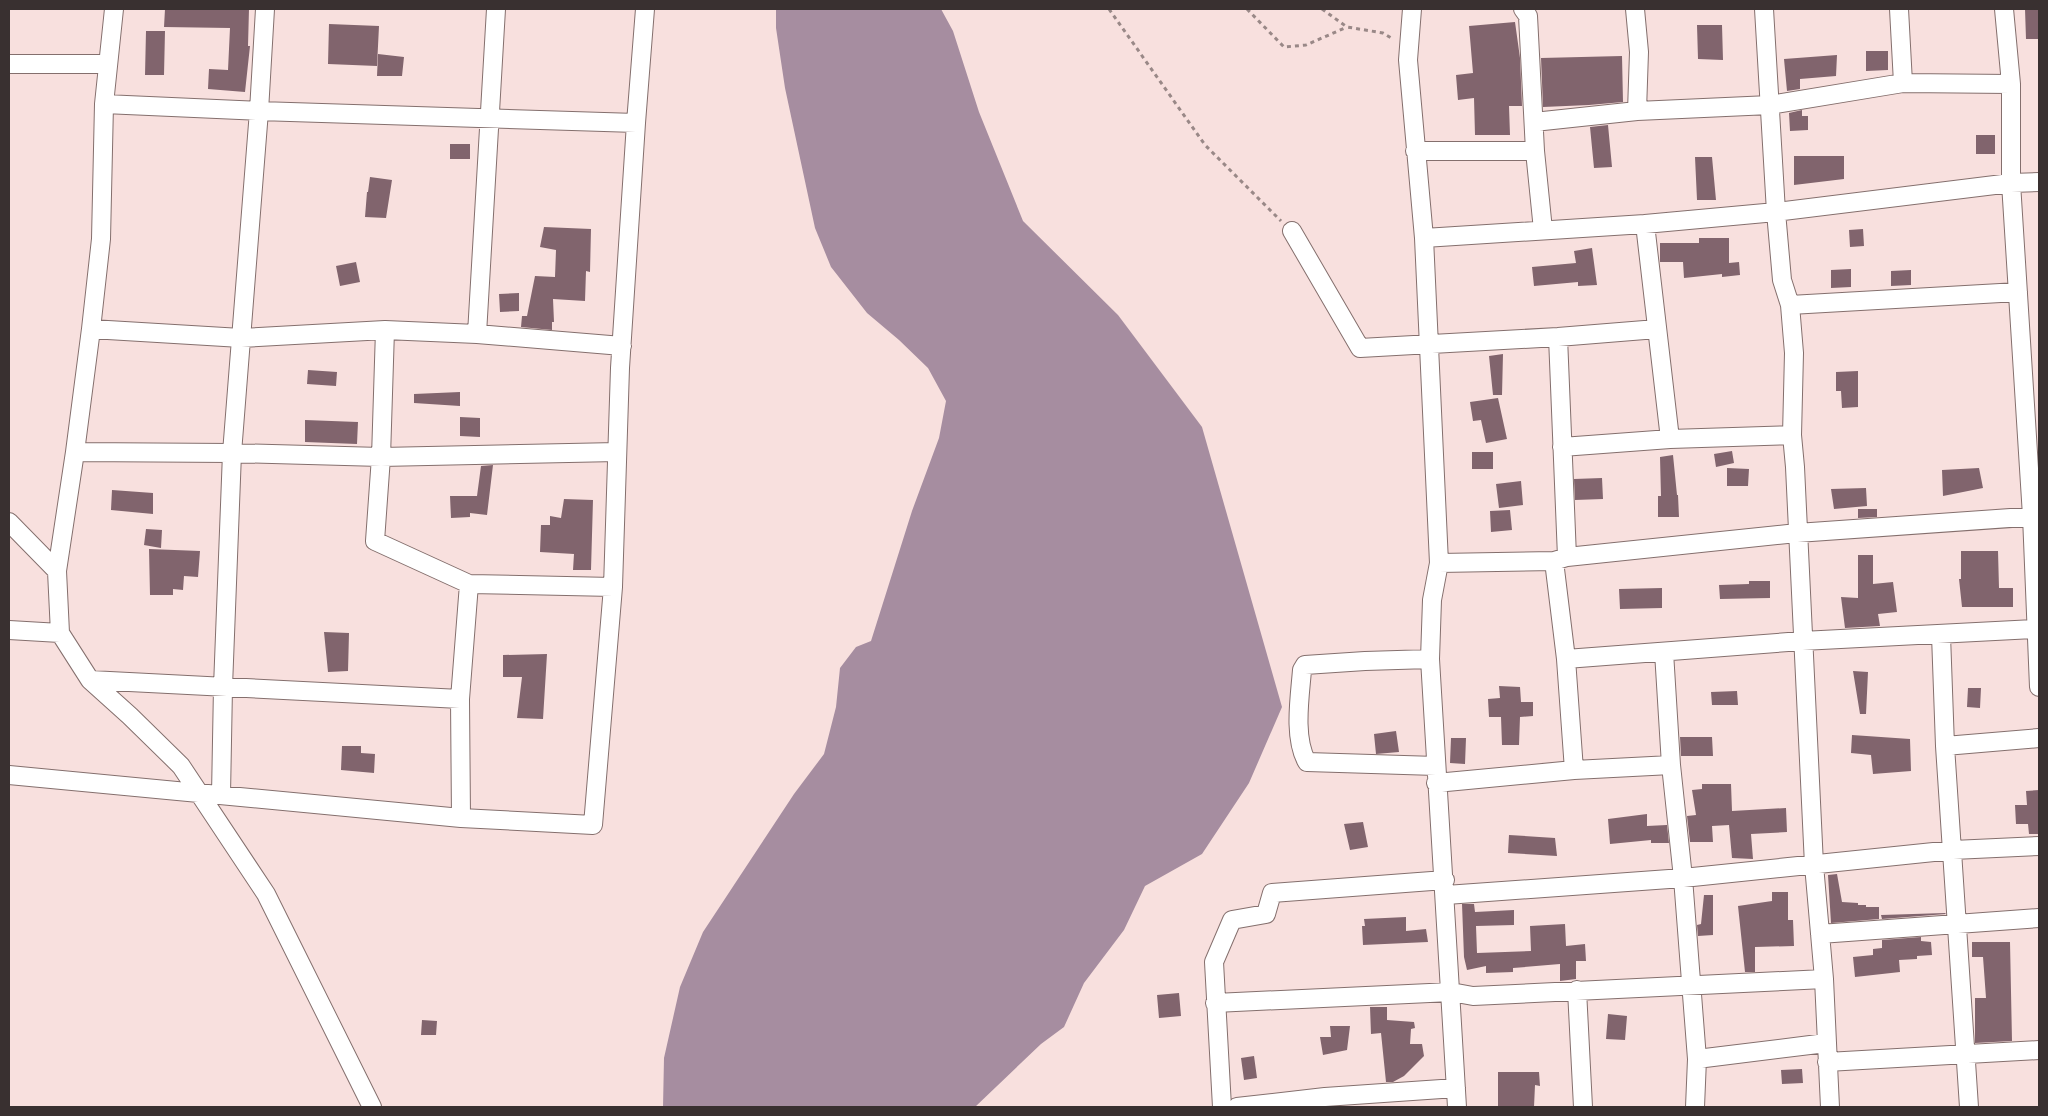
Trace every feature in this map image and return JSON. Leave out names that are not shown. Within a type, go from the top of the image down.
[{"type":"street","points":[[114,9],[104,104],[100,239],[91,329],[57,571],[60,633],[90,680],[181,766],[266,894],[372,1107]]},
{"type":"street","points":[[222,796],[223,687],[232,453],[259,111],[265,9]]},
{"type":"street","points":[[477,334],[496,9]]},
{"type":"street","points":[[9,775],[461,818],[593,825],[613,587],[622,346],[645,9]]},
{"type":"street","points":[[1412,9],[1408,60],[1424,238],[1439,563],[1432,600],[1430,659],[1457,1107]]},
{"type":"street","points":[[1523,9],[1528,16],[1535,151],[1543,230]]},
{"type":"street","points":[[1635,9],[1639,52],[1637,111]]},
{"type":"street","points":[[1764,9],[1776,212],[1782,280],[1790,305],[1794,353],[1792,435],[1814,865],[1824,979],[1830,1107]]},
{"type":"street","points":[[1899,9],[1903,83]]},
{"type":"street","points":[[2004,9],[2011,84],[2011,183],[2018,292],[2032,404],[2036,516],[2036,629],[2039,687]]},
{"type":"street","points":[[9,64],[107,64]]},
{"type":"street","points":[[1534,122],[1637,111],[1770,105],[1903,83],[2011,84]]},
{"type":"street","points":[[104,104],[636,123]]},
{"type":"street","points":[[1415,151],[1535,151]]},
{"type":"street","points":[[1424,238],[1646,224],[1776,212],[2011,183],[2039,182]]},
{"type":"street","points":[[1646,224],[1670,439]]},
{"type":"street","points":[[1292,231],[1360,348],[1558,337],[1657,329]]},
{"type":"street","points":[[1790,305],[2018,292]]},
{"type":"street","points":[[91,329],[241,338],[385,330],[477,334],[622,346]]},
{"type":"street","points":[[385,330],[381,457],[374,541],[469,584],[613,587]]},
{"type":"street","points":[[1558,337],[1562,447],[1560,559],[1574,770]]},
{"type":"street","points":[[1562,447],[1670,439],[1792,435]]},
{"type":"street","points":[[75,452],[232,453],[381,457],[617,452]]},
{"type":"street","points":[[1439,563],[1560,559],[1797,534],[2036,516]]},
{"type":"street","points":[[9,522],[57,571]]},
{"type":"street","points":[[461,818],[460,699],[469,584]]},
{"type":"street","points":[[1566,659],[1802,641],[2036,629]]},
{"type":"street","points":[[9,630],[60,633]]},
{"type":"street","points":[[1940,635],[1945,746],[1969,1107]]},
{"type":"street","points":[[1664,652],[1670,765],[1683,878],[1697,1060],[1695,1107]]},
{"type":"street","points":[[1430,659],[1305,665],[1302,670],[1298,724],[1304,756],[1307,762],[1436,774],[1670,765]]},
{"type":"street","points":[[90,680],[460,699]]},
{"type":"street","points":[[1945,746],[2039,738]]},
{"type":"street","points":[[1222,1107],[1214,962],[1232,920],[1266,914],[1272,893],[1683,878],[1953,850],[2039,846]]},
{"type":"street","points":[[1820,934],[2039,918]]},
{"type":"street","points":[[1215,1003],[1451,992],[1474,996],[1824,979]]},
{"type":"street","points":[[1576,990],[1583,1107]]},
{"type":"street","points":[[1697,1060],[1826,1043]]},
{"type":"street","points":[[1827,1062],[2039,1050]]},
{"type":"street","points":[[1237,1107],[1325,1097],[1456,1088]]},
{"type":"path","points":[[1109,9],[1205,145],[1292,231]]},
{"type":"path","points":[[1246,9],[1284,47],[1306,45],[1347,27]]},
{"type":"path","points":[[1322,9],[1347,27],[1383,33],[1395,40],[1408,60]]},
{"type":"shaded area","points":[[776,9],[941,9],[953,31],[979,112],[1023,221],[1118,315],[1202,427],[1282,707],[1249,783],[1202,854],[1145,886],[1124,930],[1084,983],[1064,1027],[1041,1044],[975,1107],[663,1107],[664,1058],[680,987],[703,932],[794,794],[824,754],[836,707],[840,668],[856,647],[871,641],[912,511],[939,438],[946,401],[928,368],[867,313],[831,267],[815,228],[785,88],[776,28]]},
{"type":"building","points":[[165,9],[249,9],[248,46],[250,46],[245,92],[208,89],[209,69],[228,70],[230,28],[164,27]]},
{"type":"building","points":[[2025,9],[2039,9],[2039,39],[2026,39]]},
{"type":"building","points":[[1515,22],[1520,58],[1522,106],[1509,106],[1510,135],[1475,135],[1474,98],[1458,100],[1456,75],[1473,73],[1469,26]]},
{"type":"building","points":[[329,24],[379,26],[377,66],[328,64]]},
{"type":"building","points":[[1697,25],[1722,25],[1723,60],[1698,59]]},
{"type":"building","points":[[146,31],[165,31],[164,75],[145,75]]},
{"type":"building","points":[[1866,51],[1888,51],[1888,70],[1866,71]]},
{"type":"building","points":[[378,54],[404,57],[402,76],[377,76]]},
{"type":"building","points":[[1837,55],[1836,76],[1800,79],[1800,89],[1787,91],[1784,59]]},
{"type":"building","points":[[1622,56],[1623,102],[1543,107],[1541,58]]},
{"type":"building","points":[[1802,110],[1802,116],[1808,116],[1808,130],[1790,131],[1789,113]]},
{"type":"building","points":[[1608,125],[1612,167],[1594,168],[1590,127]]},
{"type":"building","points":[[1976,135],[1995,135],[1995,154],[1976,154]]},
{"type":"building","points":[[450,144],[470,144],[470,159],[450,159]]},
{"type":"building","points":[[1794,156],[1844,156],[1844,179],[1794,185]]},
{"type":"building","points":[[1695,157],[1712,157],[1716,200],[1697,200]]},
{"type":"building","points":[[370,177],[392,180],[386,218],[365,217]]},
{"type":"building","points":[[544,227],[591,229],[590,272],[586,271],[585,301],[553,299],[554,322],[552,322],[552,330],[521,327],[522,316],[527,316],[535,276],[555,277],[556,250],[540,247]]},
{"type":"building","points":[[1863,229],[1864,246],[1850,247],[1849,230]]},
{"type":"building","points":[[1699,238],[1729,238],[1729,263],[1739,262],[1740,275],[1722,277],[1722,274],[1684,278],[1683,262],[1660,262],[1660,243],[1699,243]]},
{"type":"building","points":[[1592,248],[1597,285],[1578,286],[1578,282],[1534,286],[1532,267],[1576,263],[1574,251]]},
{"type":"building","points":[[356,262],[360,282],[340,286],[336,266]]},
{"type":"building","points":[[1851,269],[1851,287],[1831,288],[1831,270]]},
{"type":"building","points":[[1911,270],[1911,285],[1891,286],[1891,271]]},
{"type":"building","points":[[519,293],[519,311],[500,312],[499,294]]},
{"type":"building","points":[[1503,354],[1502,395],[1493,395],[1489,356]]},
{"type":"building","points":[[308,370],[337,372],[336,386],[307,384]]},
{"type":"building","points":[[1858,371],[1858,407],[1842,408],[1841,391],[1836,391],[1836,372]]},
{"type":"building","points":[[460,392],[460,406],[414,403],[414,394]]},
{"type":"building","points":[[1498,398],[1507,439],[1486,443],[1481,420],[1473,421],[1470,402]]},
{"type":"building","points":[[460,417],[480,418],[480,437],[460,436]]},
{"type":"building","points":[[305,420],[358,422],[357,444],[305,442]]},
{"type":"building","points":[[1732,451],[1734,463],[1716,467],[1714,454]]},
{"type":"building","points":[[1472,452],[1493,452],[1493,469],[1472,469]]},
{"type":"building","points":[[1673,455],[1679,517],[1658,517],[1658,496],[1661,496],[1660,457]]},
{"type":"building","points":[[493,465],[487,515],[470,513],[470,517],[451,518],[450,496],[477,496],[481,466]]},
{"type":"building","points":[[1727,468],[1749,469],[1748,486],[1727,486]]},
{"type":"building","points":[[1979,468],[1983,488],[1943,496],[1942,470]]},
{"type":"building","points":[[1602,478],[1603,499],[1575,500],[1574,479]]},
{"type":"building","points":[[1521,481],[1523,505],[1499,508],[1496,484]]},
{"type":"building","points":[[1866,488],[1867,506],[1834,509],[1831,489]]},
{"type":"building","points":[[112,490],[153,493],[153,514],[111,510]]},
{"type":"building","points":[[564,499],[593,500],[591,570],[573,570],[574,554],[540,552],[541,525],[550,525],[550,516],[561,518]]},
{"type":"building","points":[[1858,509],[1877,509],[1877,517],[1858,518]]},
{"type":"building","points":[[1510,510],[1512,530],[1491,532],[1490,511]]},
{"type":"building","points":[[146,529],[162,530],[161,548],[144,545]]},
{"type":"building","points":[[149,549],[200,551],[198,577],[184,576],[183,590],[173,589],[173,595],[150,595]]},
{"type":"building","points":[[1961,551],[1998,551],[1999,588],[2013,588],[2013,607],[1962,607],[1959,579],[1961,579]]},
{"type":"building","points":[[1858,555],[1873,555],[1873,584],[1893,582],[1897,612],[1878,614],[1880,626],[1845,628],[1841,597],[1858,598]]},
{"type":"building","points":[[1749,581],[1770,581],[1770,598],[1720,599],[1719,585],[1749,584]]},
{"type":"building","points":[[1662,588],[1662,608],[1620,609],[1619,589]]},
{"type":"building","points":[[324,632],[349,633],[348,671],[328,672]]},
{"type":"building","points":[[547,654],[543,719],[517,718],[522,677],[503,677],[503,655]]},
{"type":"building","points":[[1853,671],[1868,672],[1866,714],[1860,714]]},
{"type":"building","points":[[1499,686],[1520,687],[1521,702],[1533,702],[1533,716],[1520,717],[1519,745],[1502,745],[1501,717],[1489,717],[1488,699],[1500,698]]},
{"type":"building","points":[[1968,688],[1981,688],[1980,708],[1967,707]]},
{"type":"building","points":[[1737,691],[1738,705],[1712,705],[1711,692]]},
{"type":"building","points":[[1396,731],[1399,752],[1376,754],[1374,734]]},
{"type":"building","points":[[1852,735],[1910,739],[1911,771],[1873,774],[1871,755],[1851,753]]},
{"type":"building","points":[[1680,737],[1712,737],[1713,756],[1681,756]]},
{"type":"building","points":[[1451,738],[1466,738],[1465,764],[1450,763]]},
{"type":"building","points":[[342,746],[361,746],[361,753],[375,754],[374,773],[341,770]]},
{"type":"building","points":[[1702,784],[1731,784],[1732,811],[1786,808],[1787,832],[1751,834],[1753,859],[1732,858],[1729,825],[1712,826],[1713,842],[1690,842],[1687,816],[1696,815],[1692,790],[1702,789]]},
{"type":"building","points":[[2039,790],[2039,834],[2029,834],[2028,824],[2016,824],[2015,805],[2027,805],[2026,791]]},
{"type":"building","points":[[1647,814],[1647,826],[1667,825],[1669,843],[1651,843],[1651,840],[1610,844],[1608,819]]},
{"type":"building","points":[[1363,822],[1368,847],[1350,850],[1344,824]]},
{"type":"building","points":[[1509,835],[1555,838],[1557,856],[1508,853]]},
{"type":"building","points":[[1837,874],[1842,902],[1858,903],[1858,905],[1866,905],[1866,907],[1879,907],[1879,919],[1831,923],[1828,875]]},
{"type":"building","points":[[1772,892],[1788,892],[1788,920],[1793,920],[1794,946],[1755,947],[1755,972],[1745,972],[1738,906],[1772,901]]},
{"type":"building","points":[[1704,895],[1713,895],[1713,935],[1698,936],[1697,925],[1701,924]]},
{"type":"building","points":[[1462,904],[1474,904],[1475,912],[1514,910],[1514,925],[1476,926],[1477,953],[1531,951],[1530,926],[1565,924],[1566,946],[1585,944],[1586,961],[1576,961],[1576,979],[1560,981],[1560,964],[1513,968],[1513,972],[1486,973],[1486,966],[1467,970],[1464,957]]},
{"type":"building","points":[[1945,913],[1882,919],[1881,915]]},
{"type":"building","points":[[1406,917],[1406,931],[1426,929],[1428,942],[1363,945],[1362,926],[1365,926],[1364,919]]},
{"type":"building","points":[[1921,937],[1921,941],[1931,942],[1932,955],[1917,956],[1917,959],[1899,960],[1900,972],[1855,977],[1853,957],[1873,955],[1873,949],[1882,948],[1882,940]]},
{"type":"building","points":[[1972,942],[2010,942],[2012,1041],[1975,1043],[1975,998],[1986,998],[1983,957],[1972,957]]},
{"type":"building","points":[[1179,993],[1181,1016],[1159,1018],[1157,995]]},
{"type":"building","points":[[1370,1007],[1387,1007],[1387,1020],[1414,1022],[1415,1028],[1411,1029],[1410,1044],[1422,1044],[1424,1056],[1404,1076],[1393,1082],[1386,1082],[1381,1033],[1371,1034]]},
{"type":"building","points":[[1608,1014],[1627,1016],[1625,1040],[1606,1039]]},
{"type":"building","points":[[422,1020],[437,1021],[436,1035],[421,1035]]},
{"type":"building","points":[[1330,1026],[1350,1026],[1347,1050],[1323,1055],[1320,1037],[1331,1037]]},
{"type":"building","points":[[1254,1056],[1257,1078],[1244,1080],[1241,1058]]},
{"type":"building","points":[[1802,1069],[1803,1083],[1782,1084],[1781,1070]]},
{"type":"building","points":[[1498,1072],[1539,1072],[1540,1086],[1535,1085],[1534,1107],[1498,1107]]}]
